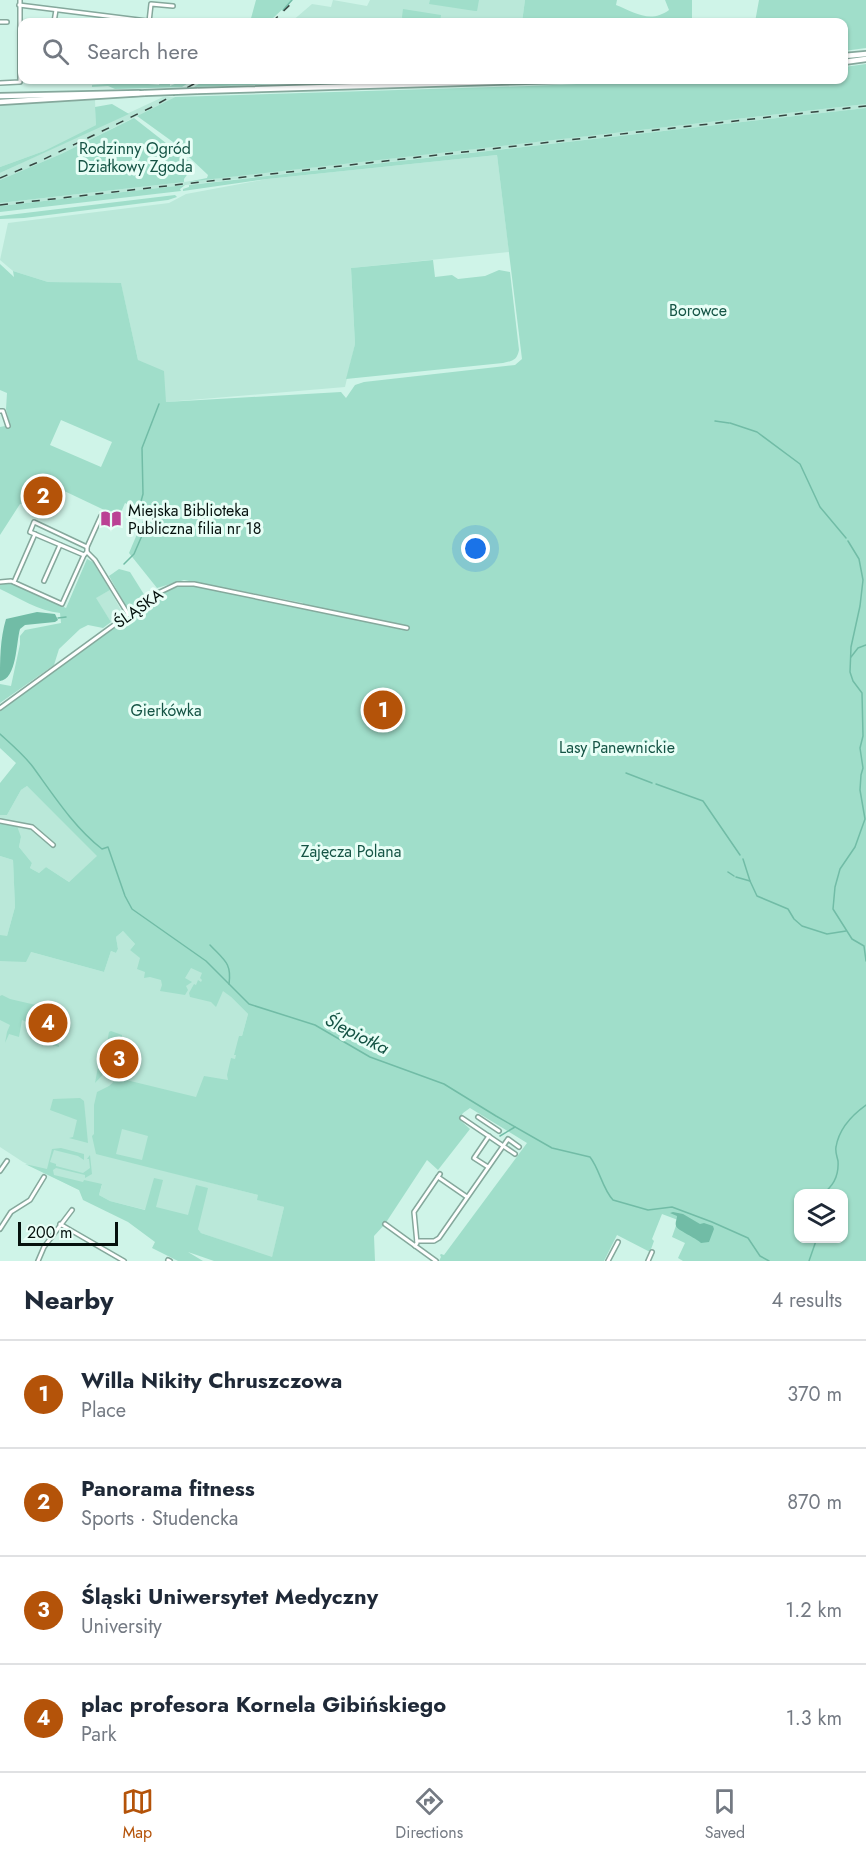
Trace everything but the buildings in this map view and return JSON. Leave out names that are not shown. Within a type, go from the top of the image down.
[{"type":"main road","points":[[848,56],[866,54]]},
{"type":"main road","points":[[848,61],[866,59]]},
{"type":"main road","points":[[0,102],[145,93],[385,84]]},
{"type":"main road","points":[[372,85],[459,84]]},
{"type":"main road","points":[[0,96],[145,93]]},
{"type":"street","points":[[19,18],[20,0]]},
{"type":"street","points":[[149,18],[151,4],[173,6]]},
{"type":"street","points":[[19,5],[113,18]]},
{"type":"street","points":[[55,18],[56,10]]},
{"type":"street","points":[[0,22],[7,22]]},
{"type":"street","points":[[0,83],[18,82]]},
{"type":"street","points":[[0,411],[3,411],[8,426]]},
{"type":"street","points":[[0,582],[13,581],[62,604],[101,516]]},
{"type":"street","points":[[87,547],[34,522],[30,532],[85,553],[95,560],[128,614]]},
{"type":"street","points":[[13,581],[36,534]]},
{"type":"street","points":[[44,581],[60,545]]},
{"type":"street","name":"ŚLĄSKA","points":[[0,708],[164,589],[183,583],[407,628]]},
{"type":"street","points":[[0,821],[32,827],[53,845]]},
{"type":"street","points":[[478,1117],[499,1131]]},
{"type":"street","points":[[462,1118],[515,1154]]},
{"type":"street","points":[[477,1128],[483,1120]]},
{"type":"street","points":[[488,1167],[474,1158],[489,1136]]},
{"type":"street","points":[[416,1243],[434,1241],[439,1238],[508,1139],[519,1147]]},
{"type":"street","points":[[0,1171],[7,1161]]},
{"type":"street","points":[[416,1243],[412,1216],[439,1175],[467,1197]]},
{"type":"street","points":[[0,1229],[11,1212],[30,1200],[44,1177]]},
{"type":"street","points":[[38,1261],[44,1247],[72,1210]]},
{"type":"street","points":[[60,1224],[124,1261]]},
{"type":"street","points":[[385,1224],[416,1243],[436,1261]]},
{"type":"street","points":[[608,1261],[618,1242]]},
{"type":"street","points":[[648,1261],[652,1252]]},
{"type":"shaded area","points":[[333,0],[367,6],[370,0],[525,0],[523,18],[296,18],[312,4],[331,7]]},
{"type":"shaded area","points":[[163,97],[175,97],[61,154],[0,180],[0,173]]},
{"type":"shaded area","points":[[95,100],[96,125],[44,151],[0,167],[0,105]]},
{"type":"shaded area","points":[[866,104],[866,108],[0,206],[0,203]]},
{"type":"shaded area","points":[[497,155],[509,252],[351,268],[355,344],[345,387],[166,402],[138,360],[121,284],[48,282],[13,271],[0,260],[8,223],[169,203],[186,194],[267,179]]},
{"type":"shaded area","points":[[110,590],[122,612],[120,617],[111,622],[95,598]]},
{"type":"shaded area","points":[[37,612],[55,614],[58,620],[25,625],[20,629],[13,667],[6,679],[0,681],[1,642],[6,619]]},
{"type":"shaded area","points":[[27,786],[98,856],[69,882],[46,867],[39,873],[30,868],[32,863],[19,847],[21,837],[0,822],[0,815],[7,815],[21,790]]},
{"type":"shaded area","points":[[0,856],[13,860],[15,907],[7,936],[31,952],[104,972],[111,951],[116,953],[118,949],[116,937],[123,931],[135,944],[130,950],[189,962],[248,1014],[229,1083],[196,1098],[154,1168],[258,1195],[258,1200],[284,1207],[272,1258],[201,1233],[198,1229],[146,1210],[110,1201],[99,1195],[102,1185],[79,1190],[23,1162],[0,1147]]},
{"type":"shaded area","points":[[670,1213],[683,1214],[700,1224],[713,1226],[709,1242],[701,1243],[677,1228],[677,1216]]},
{"type":"green space","points":[[256,0],[292,0],[273,18],[251,18]]},
{"type":"green space","points":[[430,0],[479,0],[477,11],[475,11],[429,4]]},
{"type":"green space","points":[[525,0],[617,0],[616,5],[642,15],[655,16],[669,10],[665,0],[692,0],[692,18],[523,18]]},
{"type":"green space","points":[[759,0],[866,0],[866,48],[848,50],[848,18],[756,18]]},
{"type":"green space","points":[[403,9],[441,15],[441,18],[402,17]]},
{"type":"green space","points":[[866,64],[866,104],[187,182],[207,178],[208,175],[173,142],[137,116],[175,97],[577,84],[848,84],[848,66]]},
{"type":"green space","points":[[170,84],[170,86],[187,84],[182,87],[115,89],[108,86],[92,87],[92,85]]},
{"type":"green space","points":[[199,84],[272,84],[194,87]]},
{"type":"green space","points":[[112,104],[129,114],[0,173],[0,167],[44,151],[96,125],[95,107]]},
{"type":"green space","name":"Lasy Panewnickie","points":[[866,108],[866,1261],[683,1261],[678,1258],[685,1243],[672,1237],[678,1220],[662,1214],[652,1239],[654,1241],[650,1252],[617,1235],[604,1261],[439,1261],[440,1255],[444,1255],[527,1143],[470,1108],[459,1119],[470,1129],[438,1170],[427,1160],[385,1224],[374,1236],[375,1261],[214,1261],[188,1252],[203,1261],[178,1261],[152,1248],[155,1242],[128,1222],[83,1200],[79,1190],[25,1164],[47,1169],[52,1149],[61,1148],[84,1154],[84,1160],[78,1156],[54,1150],[50,1162],[56,1166],[83,1173],[90,1168],[89,1159],[87,1159],[90,1155],[92,1174],[85,1178],[85,1175],[56,1168],[53,1170],[54,1175],[102,1184],[99,1195],[110,1201],[145,1210],[154,1178],[163,1180],[156,1207],[188,1215],[196,1185],[208,1188],[198,1229],[201,1233],[272,1257],[284,1207],[257,1200],[258,1195],[96,1154],[92,1136],[97,1092],[118,1078],[196,1097],[204,1076],[228,1080],[231,1058],[235,1059],[239,1036],[242,1036],[248,1014],[223,991],[216,1007],[211,1002],[190,997],[189,993],[194,984],[202,980],[200,978],[202,973],[191,968],[185,978],[192,982],[186,986],[188,990],[185,995],[160,991],[161,980],[144,978],[145,972],[137,969],[140,958],[130,950],[135,944],[123,931],[116,937],[118,949],[116,953],[111,951],[104,972],[31,952],[26,962],[0,961],[0,935],[7,936],[15,907],[13,860],[0,856],[0,822],[17,826],[21,837],[19,847],[32,863],[30,868],[39,873],[46,867],[69,882],[97,856],[27,786],[21,790],[7,815],[0,815],[0,783],[16,763],[0,748],[0,711],[167,589],[190,585],[302,608],[303,603],[184,580],[157,588],[129,553],[146,513],[125,503],[119,517],[39,479],[28,504],[20,504],[0,535],[0,427],[10,425],[6,409],[7,393],[0,390],[0,264],[14,277],[13,271],[48,282],[121,283],[138,360],[164,371],[166,402],[341,392],[346,398],[355,385],[364,382],[515,365],[522,359],[497,155],[267,179],[183,191],[189,185]],"holes":[[[61,420],[112,442],[101,467],[50,445]],[[122,1129],[148,1136],[142,1160],[116,1154]]]},
{"type":"green space","name":"Rodzinny Ogród Działkowy Zgoda","points":[[134,118],[194,165],[184,182],[0,203],[0,180],[61,154]]},
{"type":"green space","points":[[185,185],[180,189],[181,191],[0,212],[0,206]]},
{"type":"green space","points":[[175,195],[177,197],[168,200],[0,219],[0,216]]},
{"type":"green space","points":[[433,260],[435,277],[452,275],[458,279],[485,276],[499,270],[510,272],[519,350],[516,358],[503,363],[346,379],[355,344],[351,268]]},
{"type":"green space","points":[[87,559],[93,562],[110,590],[96,598],[111,622],[103,628],[88,625],[80,629],[59,649],[54,665],[0,703],[0,684],[11,686],[20,636],[25,630],[61,623],[60,613],[44,610],[0,589],[0,583],[11,582],[66,608]]},
{"type":"green space","points":[[119,569],[130,572],[145,596],[128,610],[109,576]]},
{"type":"green space","points":[[0,996],[10,999],[66,1012],[69,1020],[68,1031],[67,1035],[57,1034],[55,1043],[59,1047],[30,1039],[34,1025],[22,1020],[19,1037],[9,1034],[5,1043],[10,1025],[0,1020]]},
{"type":"green space","points":[[111,1031],[122,1035],[122,1054],[95,1083],[101,1050],[103,1050],[101,1058],[105,1060],[106,1057],[103,1057],[105,1049],[108,1049],[109,1044],[107,1043]]},
{"type":"green space","points":[[80,1098],[84,1101],[88,1143],[69,1138],[73,1137],[77,1120],[50,1110],[53,1099]]},
{"type":"waterway","points":[[283,10],[292,0]]},
{"type":"waterway","points":[[124,564],[134,554],[147,524],[140,505],[143,494],[142,448],[159,404]]},
{"type":"waterway","points":[[715,421],[729,423]]},
{"type":"waterway","points":[[730,423],[757,432],[800,464],[820,507],[846,538]]},
{"type":"waterway","points":[[848,541],[859,559],[863,580],[851,647],[850,672],[853,681],[862,693],[863,736],[860,748],[863,768],[860,790],[865,819],[855,847],[840,869],[835,887],[833,909],[852,939],[864,946],[866,961]]},
{"type":"waterway","points":[[58,618],[66,617]]},
{"type":"waterway","points":[[851,657],[858,648],[866,645]]},
{"type":"waterway","name":"Ślepiotka","points":[[0,734],[29,763],[82,831],[102,849],[108,847],[125,896],[132,909],[206,961],[249,1004],[315,1025],[370,1057],[444,1084],[552,1148],[590,1157],[613,1200],[648,1210],[672,1207],[712,1222],[748,1238],[760,1256],[769,1261]]},
{"type":"waterway","points":[[626,773],[652,783]]},
{"type":"waterway","points":[[656,784],[703,801],[740,855]]},
{"type":"waterway","points":[[743,859],[750,881]]},
{"type":"waterway","points":[[728,872],[734,876]]},
{"type":"waterway","points":[[736,877],[750,881],[757,896],[788,909],[802,926],[827,934],[846,931]]},
{"type":"waterway","points":[[210,945],[228,966],[229,984]]},
{"type":"waterway","points":[[829,1189],[837,1176],[836,1149],[840,1134],[851,1118],[866,1105]]},
{"type":"waterway","points":[[500,1136],[515,1127]]},
{"type":"waterway","points":[[809,1261],[815,1243]]},
{"type":"railway","points":[[276,18],[295,0]]},
{"type":"railway","points":[[0,178],[150,108],[194,84]]},
{"type":"railway","points":[[0,205],[866,106]]},
{"type":"place","name":"Panorama fitness","points":[[43,496]]},
{"type":"place","name":"Miejska Biblioteka Publiczna filia nr 18","points":[[111,519]]},
{"type":"place","name":"Willa Nikity Chruszczowa","points":[[383,710]]},
{"type":"place","name":"plac profesora Kornela Gibińskiego","points":[[48,1023]]},
{"type":"place","name":"Śląski Uniwersytet Medyczny","points":[[119,1059]]},
{"type":"park label","name":"Borowce","points":[[698,310]]},
{"type":"park label","name":"Gierkówka","points":[[166,710]]},
{"type":"park label","name":"Zajęcza Polana","points":[[351,851]]}]
